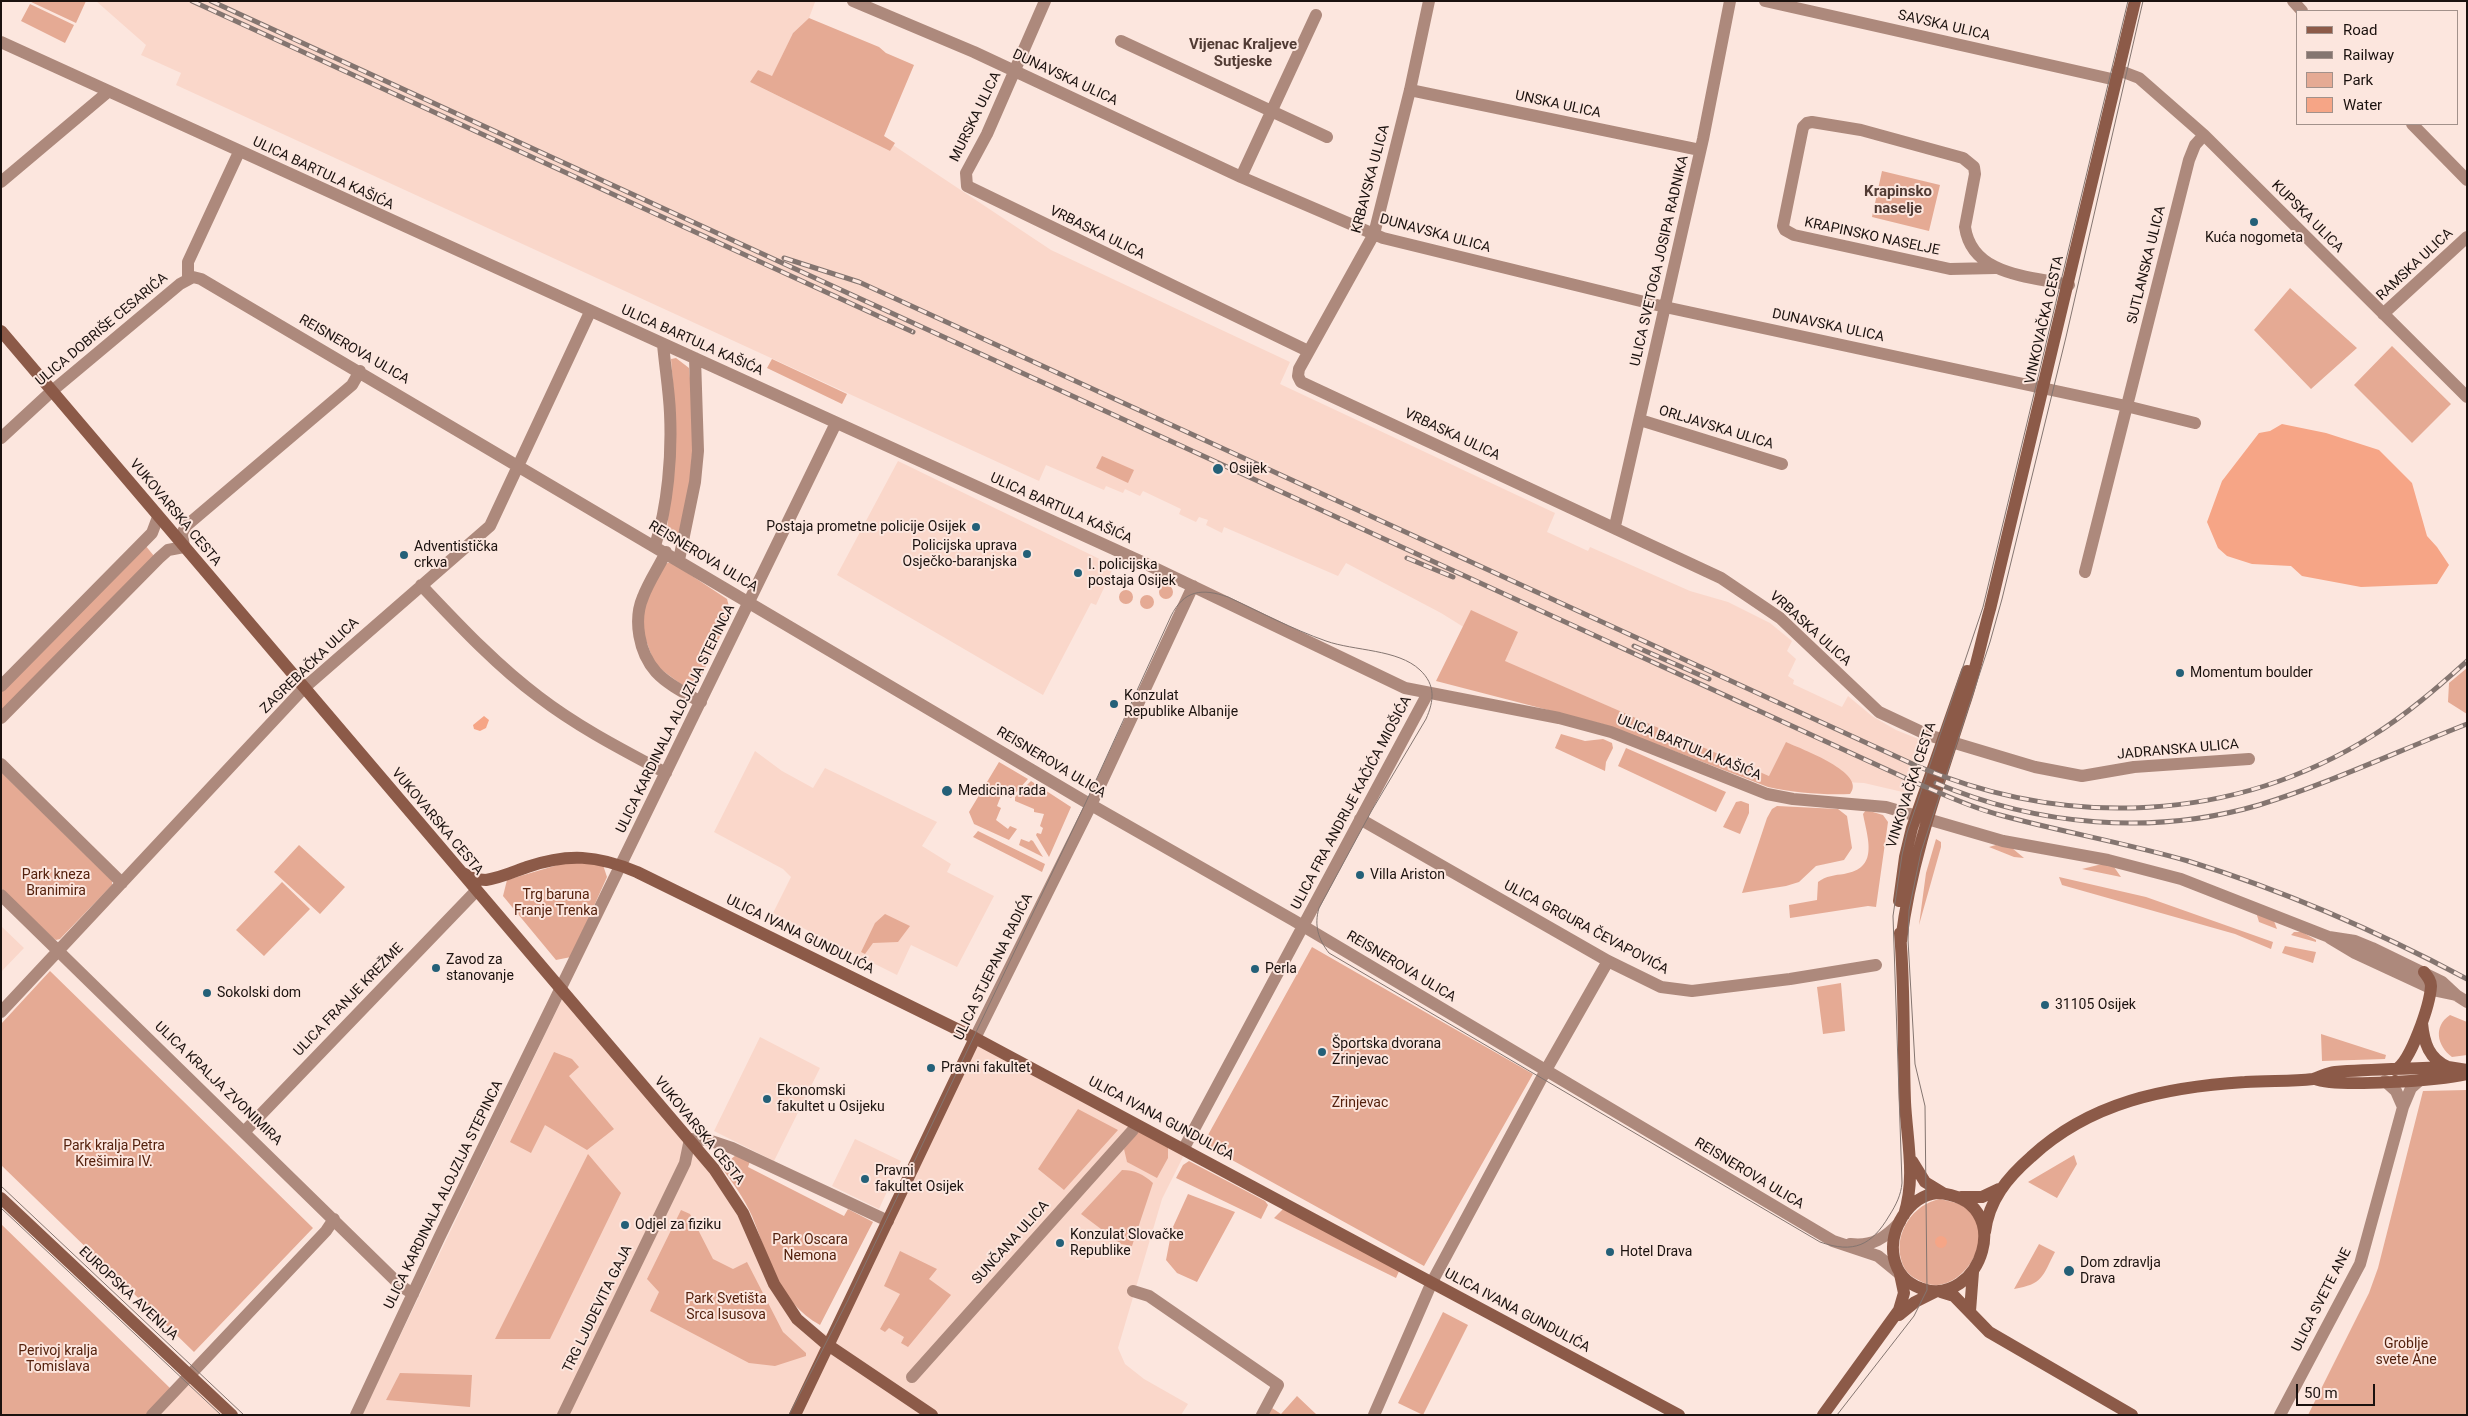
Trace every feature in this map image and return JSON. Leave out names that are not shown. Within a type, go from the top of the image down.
[{"type":"main road","name":"VINKOVAČKA CESTA","points":[[1902,1219],[1911,1187],[1906,1103],[1901,941],[1905,906],[1918,848],[1965,703],[1980,644],[2044,388],[2135,1]]},
{"type":"main road","name":"VUKOVARSKA CESTA","points":[[1,331],[690,1140],[733,1195],[750,1228],[774,1284],[788,1307],[807,1329],[828,1345],[932,1415]]},
{"type":"main road","name":"ULICA IVANA GUNDULIĆA","points":[[459,871],[474,879],[486,880],[564,858],[595,859],[620,865],[975,1038],[1184,1148],[1679,1415]]},
{"type":"main road","points":[[2395,1070],[2402,1066],[2409,1056],[2422,1023],[2430,988],[2430,981],[2424,972]]},
{"type":"main road","points":[[2422,1023],[2424,1039],[2428,1050],[2438,1062],[2448,1068]]},
{"type":"main road","name":"ULICA STJEPANA RADIĆA","points":[[795,1415],[975,1038]]},
{"type":"main road","points":[[1970,1312],[1970,1289],[1973,1270],[1983,1248],[1988,1213],[1999,1189],[2027,1160],[2062,1132],[2086,1117],[2128,1100],[2164,1091],[2211,1085],[2315,1078],[2333,1072],[2448,1068],[2467,1070]]},
{"type":"main road","points":[[2315,1078],[2332,1083],[2420,1080],[2467,1074]]},
{"type":"main road","name":"VINKOVAČKA CESTA","points":[[1909,1156],[1925,1182],[1942,1193]]},
{"type":"main road","points":[[1823,1415],[1894,1320],[1903,1301],[1904,1293],[1893,1251],[1894,1237],[1902,1219],[1912,1204],[1922,1196],[1942,1193],[1961,1197],[1982,1197],[1999,1189]]},
{"type":"main road","points":[[1961,1197],[1976,1210],[1984,1232]]},
{"type":"main road","name":"EUROPSKA AVENIJA","points":[[1,1198],[191,1374],[232,1415]]},
{"type":"main road","points":[[1894,1320],[1915,1302],[1962,1283],[1973,1270]]},
{"type":"main road","points":[[1900,1274],[1916,1287],[1954,1296],[1989,1332],[2132,1415]]},
{"type":"street","name":"DUNAVSKA ULICA","points":[[853,1],[1015,71],[1241,177],[1374,234],[1666,307],[2044,388]]},
{"type":"street","name":"MURSKA ULICA","points":[[972,189],[965,182],[966,173],[1015,71],[1045,1]]},
{"type":"street","name":"KRBAVSKA ULICA","points":[[1308,351],[1374,234],[1410,90],[1429,1]]},
{"type":"street","name":"ULICA SVETOGA JOSIPA RADNIKA","points":[[1615,526],[1666,307],[1730,1]]},
{"type":"street","name":"SAVSKA ULICA","points":[[1766,1],[2117,75]]},
{"type":"street","points":[[1241,177],[1316,15]]},
{"type":"street","points":[[1122,41],[1271,113],[1327,137]]},
{"type":"street","name":"ULICA BARTULA KAŠIĆA","points":[[1,42],[1193,586],[1405,688],[1550,716],[1611,732],[1737,784],[1773,796],[1806,801],[1874,805],[2027,846],[2108,860],[2181,878],[2329,937]]},
{"type":"street","name":"KUPSKA ULICA","points":[[2117,75],[2139,78],[2204,135],[2467,397]]},
{"type":"street","name":"UNSKA ULICA","points":[[1410,90],[1700,150]]},
{"type":"street","points":[[1,182],[109,91]]},
{"type":"street","name":"KRAPINSKO NASELJE","points":[[1995,268],[1981,260],[1972,248],[1965,227],[1975,174],[1974,167],[1964,158],[1861,130],[1812,122],[1807,123],[1804,127],[1783,226],[1785,230],[1794,235],[1950,269],[1995,268],[2069,284]]},
{"type":"street","points":[[2413,125],[2467,180]]},
{"type":"street","name":"SUTLANSKA ULICA","points":[[2084,572],[2189,160],[2196,145],[2204,135]]},
{"type":"street","name":"ULICA DOBRIŠE CESARIĆA","points":[[1,438],[52,391],[188,278],[188,262],[239,152]]},
{"type":"street","name":"VRBASKA ULICA","points":[[972,189],[1308,351],[1298,373],[1299,380],[1304,384],[1615,526],[1722,578],[1780,618],[1879,712],[1928,735],[1963,746]]},
{"type":"street","name":"RAMSKA ULICA","points":[[2383,314],[2467,237]]},
{"type":"street","points":[[1963,269],[1971,257],[1972,248]]},
{"type":"street","name":"REISNEROVA ULICA","points":[[188,278],[201,279],[360,371],[1091,805],[1304,926],[1834,1241],[1878,1256],[1890,1263],[1900,1274]]},
{"type":"street","name":"ZAGREBAČKA ULICA","points":[[1,1012],[304,688],[421,585],[462,553],[490,526],[590,312]]},
{"type":"street","points":[[664,344],[670,414],[669,456],[659,533],[661,549],[637,614],[638,628],[644,651],[656,673],[701,702]]},
{"type":"street","points":[[679,560],[696,482],[698,451],[695,358]]},
{"type":"street","points":[[1,718],[159,558],[168,550],[184,547],[182,534],[186,526],[352,385],[360,371]]},
{"type":"street","points":[[2044,388],[2195,423]]},
{"type":"street","name":"ORLJAVSKA ULICA","points":[[1640,420],[1782,464]]},
{"type":"street","name":"ULICA KARDINALA ALOJZIJA STEPINCA","points":[[620,865],[836,423]]},
{"type":"street","points":[[1,686],[152,533],[158,517]]},
{"type":"street","points":[[421,585],[474,640],[539,697],[585,727],[666,774]]},
{"type":"street","name":"ULICA STJEPANA RADIĆA","points":[[975,1038],[1091,805],[1193,586]]},
{"type":"street","name":"ULICA FRA ANDRIJE KAČIĆA MIOŠIĆA","points":[[1304,926],[1428,693]]},
{"type":"street","name":"JADRANSKA ULICA","points":[[1963,746],[2053,772],[2082,776],[2134,767],[2249,759]]},
{"type":"street","points":[[1,764],[122,884]]},
{"type":"street","name":"ULICA GRGURA ČEVAPOVIĆA","points":[[1360,819],[1608,960],[1661,987],[1692,991],[1790,979],[1876,965]]},
{"type":"street","points":[[560,989],[620,865]]},
{"type":"street","name":"ULICA FRANJE KREŽME","points":[[245,1131],[476,891]]},
{"type":"street","name":"ULICA KRALJA ZVONIMIRA","points":[[1,895],[245,1131],[401,1286],[413,1294]]},
{"type":"street","points":[[1184,1148],[1304,926]]},
{"type":"street","points":[[2329,937],[2355,942],[2424,972],[2446,984],[2461,998]]},
{"type":"street","points":[[2329,937],[2345,948],[2430,988],[2461,998]]},
{"type":"street","points":[[1374,1415],[1432,1282],[1546,1070],[1608,960]]},
{"type":"street","name":"ULICA KARDINALA ALOJZIJA STEPINCA","points":[[356,1415],[560,989]]},
{"type":"street","name":"ULICA SVETE ANE","points":[[2280,1415],[2360,1264],[2403,1107],[2411,1088],[2420,1080]]},
{"type":"street","points":[[2385,1081],[2396,1091],[2403,1107]]},
{"type":"street","name":"SUNČANA ULICA","points":[[912,1377],[1133,1130]]},
{"type":"street","points":[[690,1140],[708,1140],[732,1148],[888,1221]]},
{"type":"street","name":"TRG LJUDEVITA GAJA","points":[[563,1415],[685,1164],[690,1140]]},
{"type":"street","points":[[152,1415],[326,1231],[334,1218]]},
{"type":"street","points":[[1834,1241],[1859,1245],[1873,1243],[1886,1236],[1902,1219]]},
{"type":"street","points":[[1133,1291],[1150,1296],[1278,1384],[1262,1415]]},
{"type":"shaded area","points":[[96,1],[815,2],[809,18],[793,33],[772,77],[758,70],[750,82],[890,151],[893,145],[1051,250],[1290,362],[1280,384],[1555,513],[1547,532],[1588,551],[1590,547],[1690,591],[1728,602],[1770,623],[1792,641],[1787,651],[1796,659],[1788,676],[1794,680],[1793,684],[1842,707],[1848,696],[1872,716],[1896,730],[1926,742],[1907,793],[1864,783],[1800,780],[1769,776],[1504,661],[1507,654],[1441,613],[1346,563],[1338,576],[1224,527],[1222,533],[1206,525],[1208,520],[1199,517],[1196,522],[1179,514],[1181,509],[1143,491],[1140,496],[1125,489],[1123,493],[1106,486],[1104,490],[1046,465],[1039,481],[176,85],[181,73],[141,55],[146,45]]},
{"type":"shaded area","points":[[898,461],[1114,566],[1096,605],[1091,603],[1043,695],[837,575]]},
{"type":"shaded area","points":[[755,751],[782,771],[813,788],[825,768],[937,822],[922,846],[951,864],[947,872],[994,896],[957,967],[911,945],[897,975],[773,913],[791,877],[783,869],[714,832]]},
{"type":"shaded area","points":[[1,926],[24,948],[1,972]]},
{"type":"shaded area","points":[[563,997],[715,1177],[792,1309],[815,1330],[837,1338],[981,1036],[1188,1147],[1162,1199],[1118,1348],[1125,1364],[1144,1379],[1188,1404],[1181,1415],[362,1415]]},
{"type":"shaded area","name":"Ekonomski fakultet u Osijeku","points":[[760,1037],[820,1068],[774,1161],[714,1131]]},
{"type":"shaded area","name":"Pravni fakultet Osijek","points":[[855,1139],[901,1161],[879,1209],[832,1186]]},
{"type":"shaded area","points":[[190,1369],[238,1415],[148,1415]]},
{"type":"green space","points":[[29,1],[86,1],[76,23]]},
{"type":"green space","points":[[30,4],[74,25],[65,43],[21,21]]},
{"type":"green space","points":[[809,18],[879,47],[886,53],[914,65],[884,136],[895,143],[890,151],[750,82],[758,70],[772,76],[793,33]]},
{"type":"green space","points":[[1882,171],[1940,185],[1929,231],[1872,217]]},
{"type":"green space","points":[[2290,288],[2357,348],[2311,389],[2254,330]]},
{"type":"green space","points":[[2392,346],[2451,404],[2412,443],[2354,385]]},
{"type":"green space","points":[[676,358],[689,368],[693,432],[689,496],[681,539],[667,530],[676,422],[671,359]]},
{"type":"green space","points":[[772,359],[847,394],[842,404],[767,368]]},
{"type":"green space","points":[[1102,456],[1134,470],[1128,483],[1096,468]]},
{"type":"green space","points":[[145,545],[154,556],[1,711],[1,689]]},
{"type":"green space","points":[[671,562],[727,599],[731,614],[693,693],[655,665],[643,632],[644,600],[661,565]]},
{"type":"green space","points":[[1163,585],[1169,585],[1173,592],[1169,599],[1163,599],[1159,595],[1159,589]]},
{"type":"green space","points":[[1123,590],[1129,590],[1133,597],[1129,604],[1123,604],[1119,600],[1119,594]]},
{"type":"green space","points":[[1147,595],[1152,597],[1154,602],[1152,607],[1147,609],[1142,607],[1140,602],[1142,597]]},
{"type":"green space","points":[[1471,610],[1518,632],[1505,661],[1769,776],[1786,742],[1818,756],[1842,770],[1850,778],[1853,786],[1850,794],[1809,793],[1768,787],[1606,725],[1436,681]]},
{"type":"green space","points":[[2467,668],[2467,714],[2448,702],[2449,683]]},
{"type":"green space","points":[[1561,734],[1585,741],[1603,739],[1612,743],[1613,748],[1606,762],[1605,771],[1555,748]]},
{"type":"green space","points":[[1626,748],[1726,792],[1716,812],[1618,766]]},
{"type":"green space","points":[[999,762],[1028,779],[1011,798],[1002,793],[997,806],[1001,808],[996,820],[1008,829],[1010,826],[1017,829],[1009,840],[974,824],[969,812]]},
{"type":"green space","name":"Park kneza Branimira","points":[[1,772],[112,881],[112,885],[60,939],[56,940],[52,937],[1,888]]},
{"type":"green space","points":[[1031,781],[1071,807],[1049,857],[1036,835],[1037,833],[1041,834],[1043,828],[1040,826],[1044,814],[1034,812],[1034,809],[1015,801],[1015,797]]},
{"type":"green space","points":[[1741,801],[1749,804],[1749,813],[1740,834],[1723,827],[1736,802]]},
{"type":"green space","points":[[1777,806],[1838,809],[1847,816],[1852,848],[1844,860],[1816,866],[1799,882],[1742,893],[1767,818],[1772,809]]},
{"type":"green space","points":[[1866,810],[1883,815],[1888,822],[1876,907],[1868,906],[1790,918],[1789,905],[1817,900],[1818,882],[1827,877],[1855,871],[1867,859],[1868,843],[1863,814]]},
{"type":"green space","points":[[978,831],[1045,864],[1042,872],[973,837]]},
{"type":"green space","points":[[1021,839],[1029,842],[1033,841],[1043,857],[1019,845]]},
{"type":"green space","points":[[1936,839],[1941,842],[1941,847],[1919,925],[1926,873]]},
{"type":"green space","points":[[299,845],[345,887],[320,914],[274,872]]},
{"type":"green space","points":[[1996,845],[2012,848],[2024,858],[2014,857],[1989,847]]},
{"type":"green space","name":"Trg baruna Franje Trenka","points":[[571,861],[603,865],[607,877],[571,957],[556,960],[503,896],[507,880]]},
{"type":"green space","points":[[2102,864],[2114,867],[2121,877],[2082,869]]},
{"type":"green space","points":[[2059,877],[2146,897],[2273,942],[2271,949],[2235,934],[2062,885]]},
{"type":"green space","points":[[282,882],[310,909],[264,956],[236,930]]},
{"type":"green space","points":[[2256,912],[2274,921],[2277,929],[2259,922]]},
{"type":"green space","points":[[885,914],[910,926],[898,942],[873,943],[865,954],[861,952],[875,923]]},
{"type":"green space","points":[[2294,932],[2302,932],[2316,940],[2316,942],[2291,935]]},
{"type":"green space","points":[[2285,946],[2316,952],[2313,963],[2282,953]]},
{"type":"green space","name":"Zrinjevac","points":[[1312,947],[1533,1074],[1424,1266],[1203,1144]]},
{"type":"green space","name":"Park kralja Petra Krešimira IV.","points":[[50,971],[313,1228],[194,1352],[1,1165],[1,1024]]},
{"type":"green space","points":[[1841,983],[1845,1031],[1823,1034],[1817,987]]},
{"type":"green space","points":[[2450,1015],[2467,1022],[2467,1055],[2452,1057],[2440,1042],[2439,1030]]},
{"type":"green space","points":[[2321,1034],[2386,1055],[2385,1059],[2322,1061]]},
{"type":"green space","points":[[554,1052],[572,1059],[579,1067],[569,1076],[614,1129],[587,1150],[545,1125],[531,1153],[510,1142]]},
{"type":"green space","name":"Groblje svete Ane","points":[[2467,1090],[2467,1415],[2308,1415],[2369,1293],[2378,1268],[2423,1091]]},
{"type":"green space","points":[[1078,1109],[1118,1130],[1064,1190],[1038,1169]]},
{"type":"green space","points":[[1139,1131],[1168,1146],[1168,1158],[1157,1178],[1127,1162],[1124,1149]]},
{"type":"green space","points":[[588,1154],[621,1193],[550,1339],[495,1339]]},
{"type":"green space","name":"Park Oscara Nemona","points":[[736,1155],[750,1161],[748,1167],[844,1216],[848,1209],[873,1222],[820,1325],[806,1316],[785,1291],[770,1262],[749,1209],[721,1167]]},
{"type":"green space","points":[[2074,1155],[2077,1164],[2057,1198],[2028,1182]]},
{"type":"green space","points":[[1189,1161],[1265,1201],[1268,1205],[1261,1219],[1176,1178],[1183,1165]]},
{"type":"green space","points":[[1122,1170],[1139,1173],[1153,1183],[1132,1246],[1121,1244],[1081,1214]]},
{"type":"green space","points":[[1188,1194],[1235,1212],[1197,1282],[1177,1273],[1166,1260],[1172,1229]]},
{"type":"green space","points":[[1940,1199],[1961,1205],[1971,1212],[1978,1224],[1979,1238],[1976,1252],[1969,1265],[1959,1276],[1947,1283],[1934,1285],[1920,1281],[1908,1273],[1901,1259],[1900,1239],[1903,1230],[1914,1213],[1930,1202]]},
{"type":"green space","points":[[1284,1208],[1400,1269],[1396,1278],[1274,1218]]},
{"type":"green space","name":"Park Svetišta Srca Isusova","points":[[681,1210],[690,1214],[713,1259],[733,1269],[747,1262],[783,1332],[806,1353],[806,1356],[775,1366],[749,1363],[650,1311],[659,1292],[647,1279]]},
{"type":"green space","name":"Perivoj kralja Tomislava","points":[[1,1224],[171,1389],[148,1415],[1,1415]]},
{"type":"green space","points":[[2039,1244],[2055,1252],[2047,1268],[2036,1282],[2014,1289]]},
{"type":"green space","points":[[900,1251],[937,1269],[929,1279],[951,1295],[908,1347],[901,1343],[904,1337],[889,1328],[885,1332],[880,1329],[900,1294],[884,1286]]},
{"type":"green space","points":[[1443,1312],[1468,1325],[1423,1415],[1398,1403]]},
{"type":"green space","points":[[400,1373],[472,1375],[470,1407],[386,1400]]},
{"type":"green space","points":[[1297,1396],[1317,1415],[1268,1415],[1272,1408],[1281,1414]]},
{"type":"water","points":[[2282,424],[2326,433],[2379,450],[2412,483],[2427,536],[2449,565],[2437,584],[2361,587],[2302,576],[2291,566],[2252,564],[2227,556],[2218,548],[2207,522],[2222,481],[2259,433],[2270,431]]},
{"type":"water","points":[[484,716],[489,720],[486,728],[480,731],[474,729],[473,725]]},
{"type":"water","points":[[1939,1236],[1943,1236],[1947,1242],[1943,1248],[1939,1248],[1935,1244],[1935,1240]]},
{"type":"tram line","points":[[789,1415],[848,1300],[1086,802],[1171,616],[1182,601],[1195,593],[1219,594],[1288,626],[1326,641],[1400,658],[1420,670],[1429,681],[1432,700],[1426,719],[1372,810],[1319,908],[1318,932],[1329,953],[1820,1242],[1832,1246],[1852,1247],[1869,1240],[1876,1234],[1892,1212],[1901,1192],[1902,1183],[1893,916],[1902,855],[1907,833],[1983,607],[2128,1]]},
{"type":"tram line","points":[[1837,1415],[1914,1316],[1927,1290],[1925,1106],[1915,1064],[1908,940],[1909,910],[1921,852],[1990,642],[2002,599],[2066,337],[2143,1]]},
{"type":"tram line","points":[[1,1186],[244,1415]]},
{"type":"tram line","points":[[1,1208],[221,1415]]},
{"type":"railway","points":[[192,1],[913,332]]},
{"type":"railway","points":[[211,1],[1944,795],[2000,815],[2188,861],[2260,885],[2365,928],[2467,979]]},
{"type":"railway","points":[[784,258],[859,282],[1917,766],[1974,786],[2031,800],[2090,807],[2148,807],[2206,800],[2263,786],[2319,765],[2372,736],[2409,710],[2467,661]]},
{"type":"railway","points":[[1407,558],[1453,577]]},
{"type":"railway","points":[[1634,646],[1709,679]]},
{"type":"railway","points":[[1936,783],[1975,798],[2014,809],[2055,817],[2096,822],[2178,821],[2219,815],[2259,805],[2338,777],[2467,724]]},
{"type":"place","name":"Kuća nogometa","points":[[2254,222]]},
{"type":"place","name":"Osijek","points":[[1218,469]]},
{"type":"place","name":"Postaja prometne policije Osijek","points":[[976,527]]},
{"type":"place","name":"Policijska uprava Osječko-baranjska","points":[[1027,554]]},
{"type":"place","name":"Adventistička crkva","points":[[404,555]]},
{"type":"place","name":"I. policijska postaja Osijek","points":[[1078,573]]},
{"type":"place","name":"Momentum boulder","points":[[2180,673]]},
{"type":"place","name":"Konzulat Republike Albanije","points":[[1114,704]]},
{"type":"place","name":"Medicina rada","points":[[947,791]]},
{"type":"place","name":"Villa Ariston","points":[[1360,875]]},
{"type":"place","name":"Zavod za stanovanje","points":[[436,968]]},
{"type":"place","name":"Perla","points":[[1255,969]]},
{"type":"place","name":"Sokolski dom","points":[[207,993]]},
{"type":"place","name":"31105 Osijek","points":[[2045,1005]]},
{"type":"place","name":"Športska dvorana Zrinjevac","points":[[1322,1052]]},
{"type":"place","name":"Pravni fakultet","points":[[931,1068]]},
{"type":"place","name":"Ekonomski fakultet u Osijeku","points":[[767,1099]]},
{"type":"place","name":"Pravni fakultet Osijek","points":[[865,1179]]},
{"type":"place","name":"Odjel za fiziku","points":[[625,1225]]},
{"type":"place","name":"Konzulat Slovačke Republike","points":[[1060,1243]]},
{"type":"place","name":"Hotel Drava","points":[[1610,1252]]},
{"type":"place","name":"Dom zdravlja Drava","points":[[2069,1271]]},
{"type":"district","name":"Vijenac Kraljeve Sutjeske","points":[[1243,54]]},
{"type":"district","name":"Krapinsko naselje","points":[[1898,200]]}]
